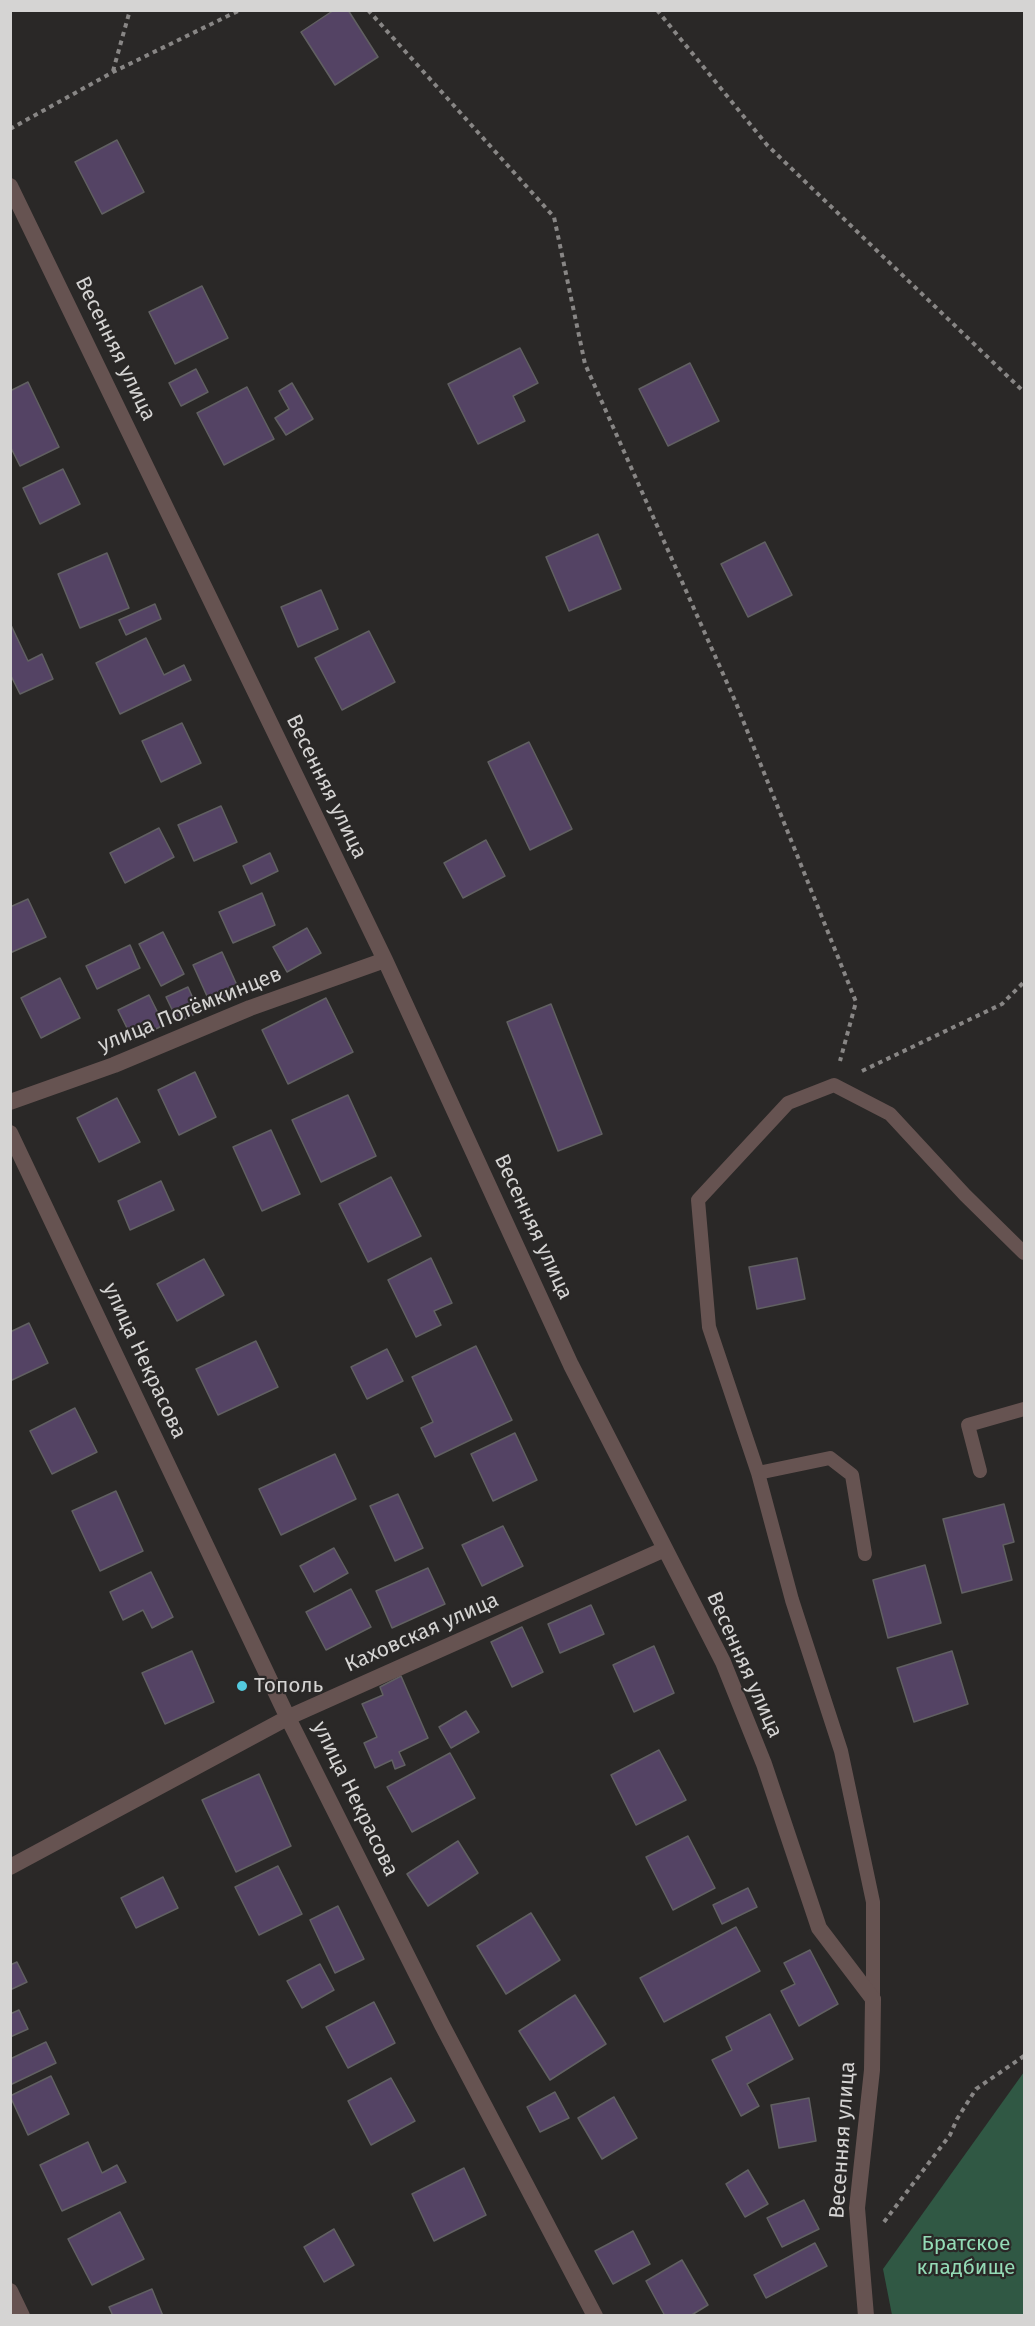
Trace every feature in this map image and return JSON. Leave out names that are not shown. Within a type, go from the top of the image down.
[{"type":"street","name":"Весенняя улица","points":[[10,186],[385,960],[571,1365],[727,1672],[764,1764],[819,1928],[873,1999],[872,2070],[857,2208],[866,2316]]},
{"type":"street","name":"улица Потёмкинцев","points":[[10,1102],[114,1065],[250,1008],[385,960]]},
{"type":"street","name":"улица Некрасова","points":[[10,1133],[289,1717],[442,2025],[594,2316]]},
{"type":"street","name":"Каховская улица","points":[[10,1867],[289,1717],[665,1549]]},
{"type":"street","points":[[10,2291],[22,2316]]},
{"type":"lane","points":[[873,1999],[873,1902],[843,1762],[792,1600],[758,1473],[709,1327],[698,1200],[788,1103],[834,1085],[890,1114],[965,1195],[1024,1253]]},
{"type":"lane","points":[[980,1471],[968,1425],[1024,1409]]},
{"type":"lane","points":[[758,1473],[830,1458],[852,1475],[865,1554]]},
{"type":"path","points":[[113,72],[130,10]]},
{"type":"path","points":[[10,129],[113,72],[240,10]]},
{"type":"path","points":[[368,10],[554,217],[585,364],[736,703],[856,1002],[834,1085]]},
{"type":"path","points":[[657,10],[767,145],[1024,392]]},
{"type":"path","points":[[834,1085],[1002,1004],[1024,982]]},
{"type":"path","points":[[860,2246],[890,2216],[924,2167],[950,2135],[976,2089],[1024,2056]]},
{"type":"green space","name":"Братское кладбище","points":[[1024,2072],[1024,2315],[892,2315],[883,2269]]},
{"type":"building","points":[[334,10],[348,10],[378,57],[335,85],[301,32]]},
{"type":"building","points":[[117,140],[144,192],[102,214],[75,162]]},
{"type":"building","points":[[202,286],[228,338],[175,364],[149,312]]},
{"type":"building","points":[[520,348],[538,383],[513,396],[525,421],[478,444],[448,384]]},
{"type":"building","points":[[690,363],[719,421],[668,446],[639,389]]},
{"type":"building","points":[[196,369],[208,392],[181,406],[169,383]]},
{"type":"building","points":[[28,382],[59,447],[20,466],[10,446],[10,391]]},
{"type":"building","points":[[292,383],[313,419],[286,435],[275,418],[289,409],[279,391]]},
{"type":"building","points":[[247,387],[274,439],[224,465],[197,413]]},
{"type":"building","points":[[63,469],[80,504],[40,524],[23,488]]},
{"type":"building","points":[[598,534],[621,589],[569,611],[546,557]]},
{"type":"building","points":[[765,542],[792,595],[748,617],[721,564]]},
{"type":"building","points":[[107,553],[129,608],[80,628],[58,574]]},
{"type":"building","points":[[321,590],[338,629],[298,647],[281,607]]},
{"type":"building","points":[[155,604],[161,619],[126,635],[119,620]]},
{"type":"building","points":[[10,623],[28,661],[42,654],[53,679],[20,694],[10,674]]},
{"type":"building","points":[[369,631],[395,682],[342,710],[315,658]]},
{"type":"building","points":[[146,638],[164,675],[184,665],[191,680],[120,714],[96,663]]},
{"type":"building","points":[[182,723],[201,763],[161,782],[142,741]]},
{"type":"building","points":[[529,742],[572,829],[530,850],[488,762]]},
{"type":"building","points":[[221,806],[237,842],[194,861],[178,825]]},
{"type":"building","points":[[159,828],[174,857],[125,883],[110,853]]},
{"type":"building","points":[[486,840],[505,876],[463,898],[444,863]]},
{"type":"building","points":[[270,853],[278,871],[251,884],[243,866]]},
{"type":"building","points":[[262,893],[275,925],[233,943],[219,912]]},
{"type":"building","points":[[28,899],[46,937],[10,953],[10,907]]},
{"type":"building","points":[[307,928],[321,953],[287,972],[273,947]]},
{"type":"building","points":[[163,932],[184,974],[161,986],[139,944]]},
{"type":"building","points":[[130,945],[140,968],[97,989],[86,966]]},
{"type":"building","points":[[222,952],[240,992],[211,1005],[193,965]]},
{"type":"building","points":[[60,978],[80,1018],[41,1038],[21,998]]},
{"type":"building","points":[[188,987],[199,1012],[178,1022],[166,997]]},
{"type":"building","points":[[149,995],[164,1025],[133,1040],[118,1010]]},
{"type":"building","points":[[326,998],[353,1052],[288,1084],[262,1030]]},
{"type":"building","points":[[551,1004],[602,1134],[558,1151],[507,1022]]},
{"type":"building","points":[[195,1072],[216,1117],[179,1135],[158,1090]]},
{"type":"building","points":[[348,1095],[376,1156],[321,1182],[292,1120]]},
{"type":"building","points":[[117,1098],[140,1142],[99,1162],[77,1118]]},
{"type":"building","points":[[271,1130],[300,1194],[262,1211],[233,1147]]},
{"type":"building","points":[[391,1177],[421,1236],[368,1262],[339,1204]]},
{"type":"building","points":[[161,1181],[174,1210],[130,1230],[118,1201]]},
{"type":"building","points":[[431,1258],[452,1303],[434,1311],[441,1325],[416,1337],[388,1280]]},
{"type":"building","points":[[797,1258],[805,1299],[757,1309],[749,1267]]},
{"type":"building","points":[[204,1259],[224,1295],[177,1321],[157,1284]]},
{"type":"building","points":[[29,1323],[48,1363],[10,1381],[10,1332]]},
{"type":"building","points":[[256,1341],[278,1387],[218,1415],[196,1369]]},
{"type":"building","points":[[476,1346],[512,1420],[435,1457],[421,1428],[433,1422],[412,1377]]},
{"type":"building","points":[[387,1349],[403,1381],[367,1399],[351,1367]]},
{"type":"building","points":[[75,1408],[97,1452],[52,1474],[30,1431]]},
{"type":"building","points":[[515,1433],[537,1480],[493,1501],[471,1454]]},
{"type":"building","points":[[335,1454],[356,1499],[281,1535],[259,1489]]},
{"type":"building","points":[[116,1491],[143,1551],[100,1571],[72,1511]]},
{"type":"building","points":[[398,1494],[423,1548],[395,1561],[370,1506]]},
{"type":"building","points":[[1004,1504],[1014,1542],[1003,1545],[1012,1580],[962,1593],[943,1519]]},
{"type":"building","points":[[503,1526],[523,1566],[482,1586],[462,1545]]},
{"type":"building","points":[[334,1548],[348,1573],[314,1592],[300,1566]]},
{"type":"building","points":[[925,1565],[941,1623],[888,1638],[873,1580]]},
{"type":"building","points":[[428,1568],[445,1604],[392,1628],[376,1591]]},
{"type":"building","points":[[151,1572],[173,1617],[152,1628],[143,1610],[123,1620],[110,1592]]},
{"type":"building","points":[[351,1589],[371,1627],[326,1650],[306,1612]]},
{"type":"building","points":[[591,1605],[604,1634],[560,1653],[548,1624]]},
{"type":"building","points":[[522,1627],[543,1672],[512,1687],[491,1642]]},
{"type":"building","points":[[654,1646],[674,1693],[634,1712],[613,1665]]},
{"type":"building","points":[[192,1651],[214,1702],[165,1724],[142,1673]]},
{"type":"building","points":[[952,1651],[968,1704],[914,1722],[897,1668]]},
{"type":"building","points":[[401,1676],[428,1738],[399,1752],[405,1765],[395,1769],[392,1760],[375,1768],[364,1743],[377,1737],[362,1704],[383,1695],[380,1687]]},
{"type":"building","points":[[466,1711],[479,1732],[451,1748],[439,1727]]},
{"type":"building","points":[[659,1750],[686,1800],[636,1825],[611,1775]]},
{"type":"building","points":[[450,1753],[475,1798],[412,1832],[387,1787]]},
{"type":"building","points":[[259,1774],[291,1846],[236,1872],[202,1800]]},
{"type":"building","points":[[688,1836],[715,1888],[673,1910],[646,1857]]},
{"type":"building","points":[[458,1841],[478,1873],[428,1906],[407,1874]]},
{"type":"building","points":[[278,1866],[302,1914],[259,1935],[235,1887]]},
{"type":"building","points":[[163,1877],[178,1908],[136,1928],[121,1898]]},
{"type":"building","points":[[748,1888],[757,1907],[722,1924],[713,1905]]},
{"type":"building","points":[[338,1906],[364,1959],[335,1973],[310,1920]]},
{"type":"building","points":[[531,1913],[560,1960],[506,1994],[477,1946]]},
{"type":"building","points":[[736,1927],[760,1971],[664,2022],[640,1978]]},
{"type":"building","points":[[810,1950],[838,2004],[799,2026],[781,1991],[795,1984],[784,1963]]},
{"type":"building","points":[[17,1962],[27,1982],[10,1990],[10,1965]]},
{"type":"building","points":[[320,1964],[334,1990],[302,2008],[287,1981]]},
{"type":"building","points":[[575,1995],[606,2044],[550,2080],[519,2031]]},
{"type":"building","points":[[374,2002],[395,2043],[348,2068],[326,2027]]},
{"type":"building","points":[[19,2010],[28,2029],[10,2037],[10,2014]]},
{"type":"building","points":[[770,2014],[793,2059],[747,2084],[759,2106],[741,2116],[712,2060],[732,2050],[726,2037]]},
{"type":"building","points":[[46,2042],[56,2063],[10,2085],[10,2059]]},
{"type":"building","points":[[51,2076],[69,2114],[28,2135],[10,2096]]},
{"type":"building","points":[[391,2078],[415,2121],[371,2145],[348,2101]]},
{"type":"building","points":[[555,2092],[569,2118],[540,2132],[527,2107]]},
{"type":"building","points":[[614,2097],[637,2138],[602,2159],[578,2118]]},
{"type":"building","points":[[809,2098],[816,2141],[779,2148],[771,2105]]},
{"type":"building","points":[[88,2142],[102,2173],[117,2165],[126,2182],[62,2211],[40,2165]]},
{"type":"building","points":[[464,2168],[486,2215],[434,2241],[412,2194]]},
{"type":"building","points":[[748,2170],[768,2204],[745,2217],[726,2184]]},
{"type":"building","points":[[804,2200],[819,2229],[782,2247],[767,2218]]},
{"type":"building","points":[[120,2212],[144,2259],[92,2285],[68,2239]]},
{"type":"building","points":[[334,2229],[354,2265],[324,2282],[304,2247]]},
{"type":"building","points":[[633,2231],[650,2264],[613,2284],[595,2251]]},
{"type":"building","points":[[815,2243],[827,2266],[766,2298],[754,2275]]},
{"type":"building","points":[[682,2260],[708,2305],[690,2316],[665,2316],[646,2281]]},
{"type":"building","points":[[152,2289],[163,2316],[113,2316],[109,2307]]},
{"type":"place","name":"Тополь","points":[[242,1686]]}]
